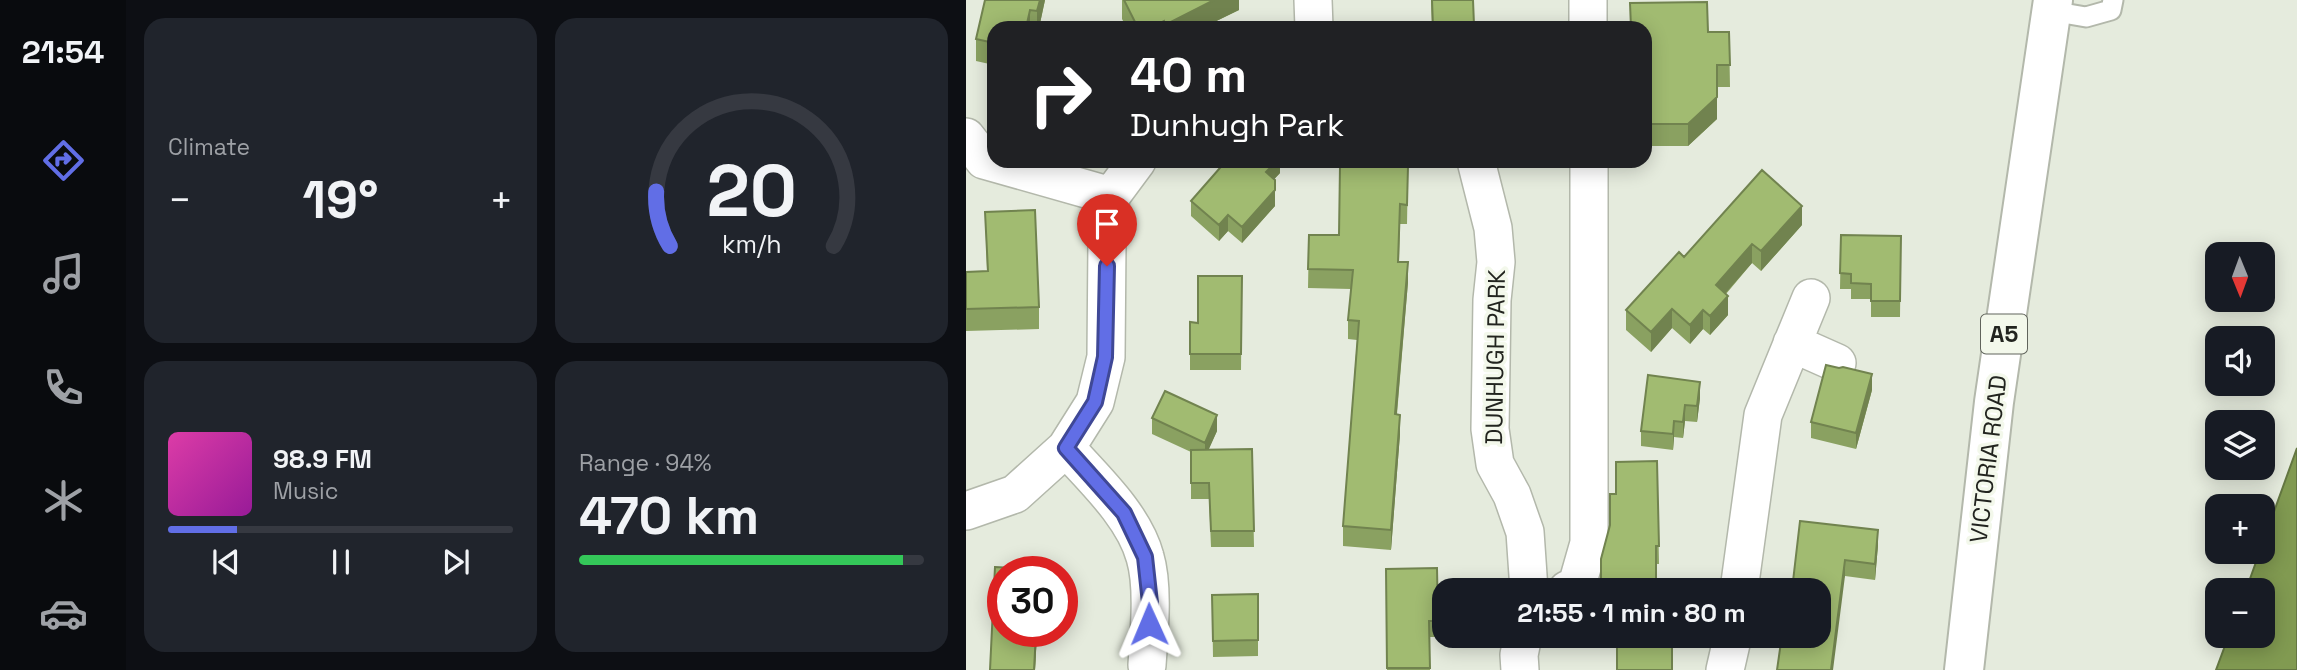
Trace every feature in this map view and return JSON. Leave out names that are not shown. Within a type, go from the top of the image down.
[{"type":"highway","name":"VICTORIA ROAD","points":[[1964,670],[1994,402],[2052,6]]},
{"type":"street","points":[[1313,0],[1314,21]]},
{"type":"street","points":[[1588,0],[1588,21]]},
{"type":"street","points":[[966,137],[987,161]]},
{"type":"street","points":[[1012,168],[1111,196]]},
{"type":"street","points":[[966,511],[1015,494],[1066,448],[1095,402],[1105,357],[1107,242],[1111,196],[1132,168]]},
{"type":"street","name":"DUNHUGH PARK","points":[[1478,168],[1493,228],[1496,262],[1492,300],[1490,429],[1494,464],[1511,495],[1525,532],[1528,578]]},
{"type":"street","points":[[1579,578],[1590,524],[1589,168]]},
{"type":"street","points":[[1741,578],[1763,415],[1811,298]]},
{"type":"street","points":[[1792,343],[1837,363]]},
{"type":"street","points":[[1066,448],[1124,513],[1145,557],[1150,603],[1147,665]]},
{"type":"street","points":[[1520,648],[1520,670]]},
{"type":"street","points":[[1725,670],[1730,648]]},
{"type":"lane","points":[[2052,6],[2086,17],[2111,10],[2113,0]]},
{"type":"shaded area","points":[[2297,448],[2297,670],[2216,670],[2224,648],[2275,648],[2275,578],[2250,578],[2255,564],[2275,564],[2275,509]]},
{"type":"building","points":[[985,0],[1040,0],[1037,11],[1030,10],[1028,21],[987,21],[987,41],[976,39]]},
{"type":"building","points":[[1124,0],[1214,0],[1173,21],[1134,21]]},
{"type":"building","points":[[1432,0],[1473,0],[1474,21],[1433,21]]},
{"type":"building","points":[[1707,2],[1708,32],[1729,32],[1730,65],[1717,65],[1717,97],[1688,124],[1652,124],[1652,21],[1631,21],[1630,3]]},
{"type":"building","points":[[1220,168],[1270,168],[1266,172],[1275,180],[1275,190],[1242,227],[1228,215],[1219,225],[1191,201]]},
{"type":"building","points":[[1340,168],[1408,168],[1407,205],[1400,204],[1398,262],[1408,262],[1395,414],[1400,415],[1391,530],[1343,526],[1359,321],[1348,320],[1353,270],[1308,269],[1309,235],[1339,235]]},
{"type":"building","points":[[1762,170],[1802,206],[1761,251],[1752,244],[1716,285],[1728,296],[1710,316],[1703,310],[1690,325],[1672,309],[1651,332],[1626,310],[1679,252],[1684,257]]},
{"type":"building","points":[[1035,210],[1039,307],[966,309],[966,272],[988,271],[985,212]]},
{"type":"building","points":[[1841,235],[1901,236],[1900,301],[1871,301],[1871,284],[1851,283],[1851,274],[1840,273]]},
{"type":"building","points":[[1198,276],[1242,276],[1241,354],[1190,354],[1190,322],[1198,323]]},
{"type":"building","points":[[1826,365],[1872,374],[1856,433],[1811,422]]},
{"type":"building","points":[[1648,375],[1700,382],[1697,406],[1685,405],[1683,422],[1674,421],[1673,434],[1641,431]]},
{"type":"building","points":[[1165,391],[1217,415],[1205,443],[1152,418]]},
{"type":"building","points":[[1252,449],[1254,531],[1211,531],[1209,483],[1191,483],[1191,450]]},
{"type":"building","points":[[1657,461],[1659,546],[1656,546],[1656,578],[1601,578],[1601,559],[1610,525],[1610,494],[1616,494],[1616,462]]},
{"type":"building","points":[[1800,521],[1878,530],[1875,564],[1845,560],[1831,670],[1777,670],[1780,648],[1831,648],[1831,578],[1793,578]]},
{"type":"building","points":[[1437,568],[1437,578],[1432,578],[1430,668],[1387,668],[1386,569]]},
{"type":"building","points":[[1258,594],[1258,640],[1213,641],[1212,595]]},
{"type":"building","points":[[991,647],[1035,647],[1034,670],[990,670]]},
{"type":"building","points":[[1617,648],[1672,648],[1672,670],[1617,670]]},
{"type":"route","points":[[1107,266],[1105,357],[1095,402],[1066,448],[1124,513],[1145,557],[1150,603],[1149,624]]}]
